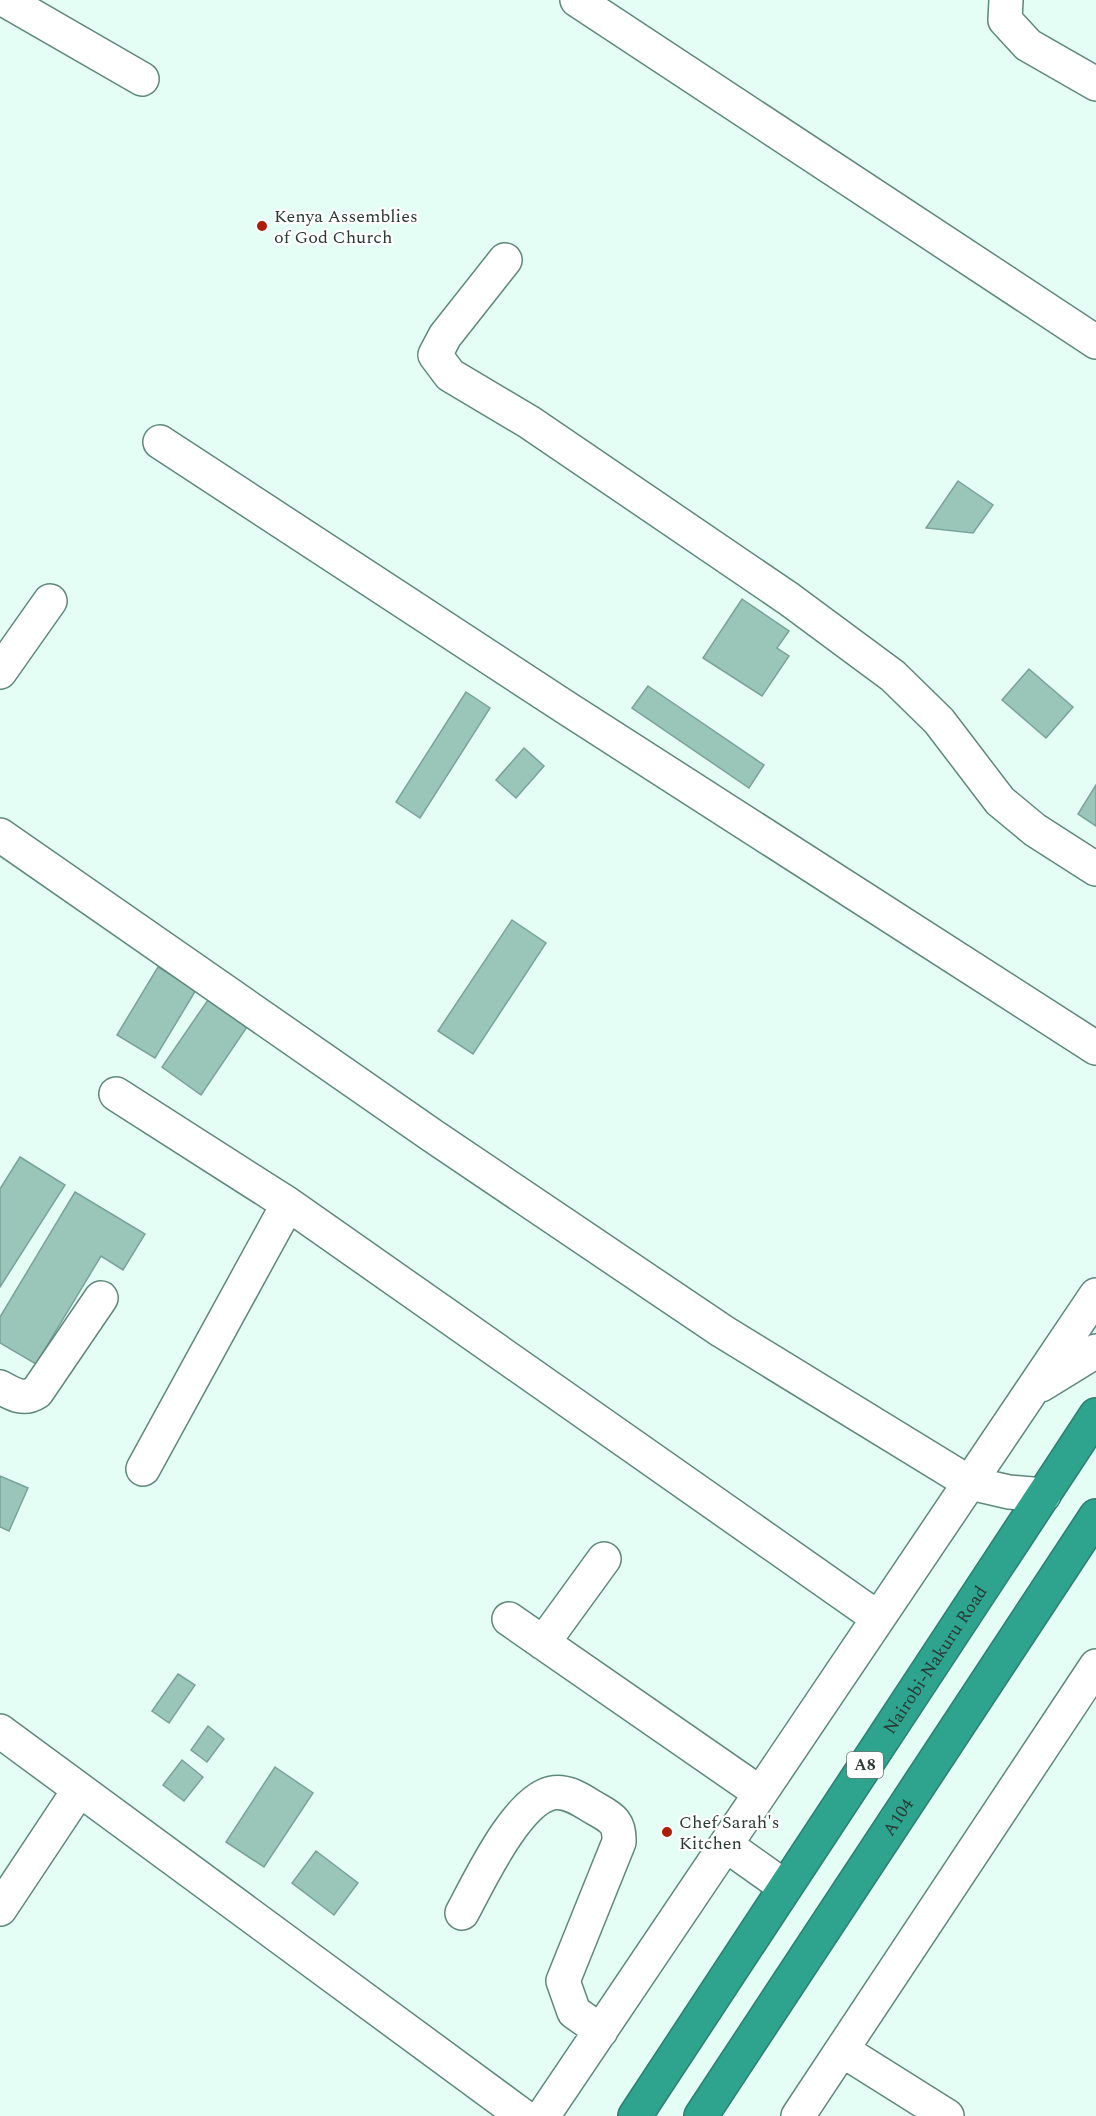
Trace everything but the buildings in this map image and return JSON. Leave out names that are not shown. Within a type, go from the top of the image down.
[{"type":"highway","name":"Nairobi-Nakuru Road","points":[[635,2116],[1096,1415]]},
{"type":"highway","name":"A104","points":[[700,2116],[1096,1516]]},
{"type":"street","points":[[5,0],[142,79]]},
{"type":"street","points":[[577,0],[1096,342]]},
{"type":"street","points":[[1006,0],[1005,20],[1028,45],[1096,84]]},
{"type":"street","points":[[505,260],[445,336],[435,355],[450,375],[539,429],[789,599],[893,676],[939,721],[1000,801],[1035,830],[1096,870]]},
{"type":"street","points":[[160,442],[565,707],[1096,1048]]},
{"type":"street","points":[[0,672],[50,601]]},
{"type":"street","points":[[0,835],[423,1129],[713,1324],[970,1483],[1009,1492],[1044,1495]]},
{"type":"street","points":[[117,1094],[288,1204],[878,1618]]},
{"type":"street","points":[[143,1469],[288,1204]]},
{"type":"street","points":[[543,2116],[1096,1294]]},
{"type":"street","points":[[0,1387],[20,1397],[37,1392],[101,1298]]},
{"type":"street","points":[[1029,1393],[1096,1350]]},
{"type":"street","points":[[543,1643],[604,1559]]},
{"type":"street","points":[[509,1619],[760,1793]]},
{"type":"street","points":[[798,2116],[1093,1668]]},
{"type":"street","points":[[0,1731],[524,2116]]},
{"type":"street","points":[[0,1909],[79,1790]]},
{"type":"street","points":[[462,1913],[497,1848],[529,1805],[552,1793],[574,1795],[615,1820],[619,1830],[619,1842],[563,1981],[574,2012],[601,2031]]},
{"type":"street","points":[[726,1845],[785,1887]]},
{"type":"street","points":[[842,2050],[947,2116]]},
{"type":"place","name":"Kenya Assemblies of God Church","points":[[262,226]]},
{"type":"place","name":"Chef Sarah's Kitchen","points":[[667,1832]]}]
